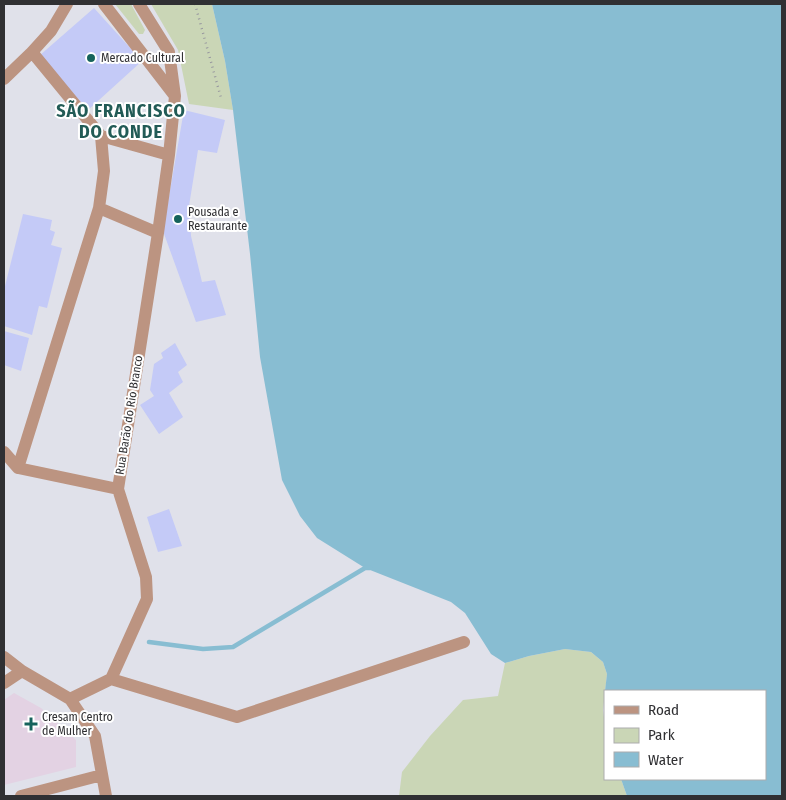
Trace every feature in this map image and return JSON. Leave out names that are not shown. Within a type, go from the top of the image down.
[{"type":"street","points":[[4,79],[51,31],[67,4]]},
{"type":"street","points":[[104,4],[175,96]]},
{"type":"street","name":"Rua Barão do Rio Branco","points":[[111,679],[147,599],[146,577],[118,489],[158,233],[175,96],[169,52],[140,4]]},
{"type":"street","points":[[18,468],[99,208],[104,171],[101,136],[32,52]]},
{"type":"street","points":[[101,136],[169,155]]},
{"type":"street","points":[[99,208],[158,233]]},
{"type":"street","points":[[4,452],[18,468],[118,489]]},
{"type":"street","points":[[70,699],[111,679],[237,717],[464,642]]},
{"type":"street","points":[[4,658],[70,699],[95,736],[106,796]]},
{"type":"street","points":[[4,683],[22,670]]},
{"type":"street","points":[[21,796],[102,775]]},
{"type":"path","points":[[195,4],[221,98]]},
{"type":"shaded area","name":"Cresam Centro de Mulher","points":[[14,693],[41,708],[76,740],[76,767],[4,785],[4,700]]},
{"type":"green space","points":[[115,4],[131,4],[145,30],[143,34],[139,34]]},
{"type":"green space","points":[[151,4],[212,4],[225,61],[233,110],[189,104],[178,50]]},
{"type":"green space","points":[[565,649],[591,652],[603,662],[607,674],[603,710],[604,780],[621,780],[627,796],[399,796],[402,772],[430,736],[463,700],[498,696],[505,663]]},
{"type":"water","points":[[212,4],[782,4],[782,796],[627,796],[621,780],[766,780],[766,690],[605,690],[607,674],[603,662],[591,652],[565,649],[505,663],[491,654],[465,613],[451,602],[365,568],[317,538],[300,516],[282,480],[260,357],[233,110],[225,61]]},
{"type":"building","name":"Mercado Cultural","points":[[94,8],[142,61],[88,110],[39,56]]},
{"type":"building","name":"Pousada e Restaurante","points":[[184,110],[225,120],[217,153],[198,150],[189,206],[191,236],[202,282],[215,280],[226,315],[196,322],[163,231]]},
{"type":"building","points":[[23,214],[52,220],[50,230],[55,232],[51,245],[62,248],[47,308],[39,306],[32,335],[4,326],[4,290]]},
{"type":"building","points":[[4,331],[29,338],[21,371],[4,365]]},
{"type":"building","points":[[175,343],[187,365],[178,372],[183,382],[169,393],[183,417],[159,434],[140,405],[154,396],[150,390],[154,364],[163,358],[161,353]]},
{"type":"building","points":[[169,509],[182,546],[158,552],[147,517]]},
{"type":"waterway","points":[[149,642],[203,649],[233,647],[365,568],[370,568]]},
{"type":"place","name":"Mercado Cultural","points":[[91,58]]},
{"type":"place","name":"Pousada e Restaurante","points":[[178,219]]},
{"type":"place","name":"Cresam Centro de Mulher","points":[[31,724]]},
{"type":"district","name":"SÃO FRANCISCO DO CONDE","points":[[121,121]]}]
